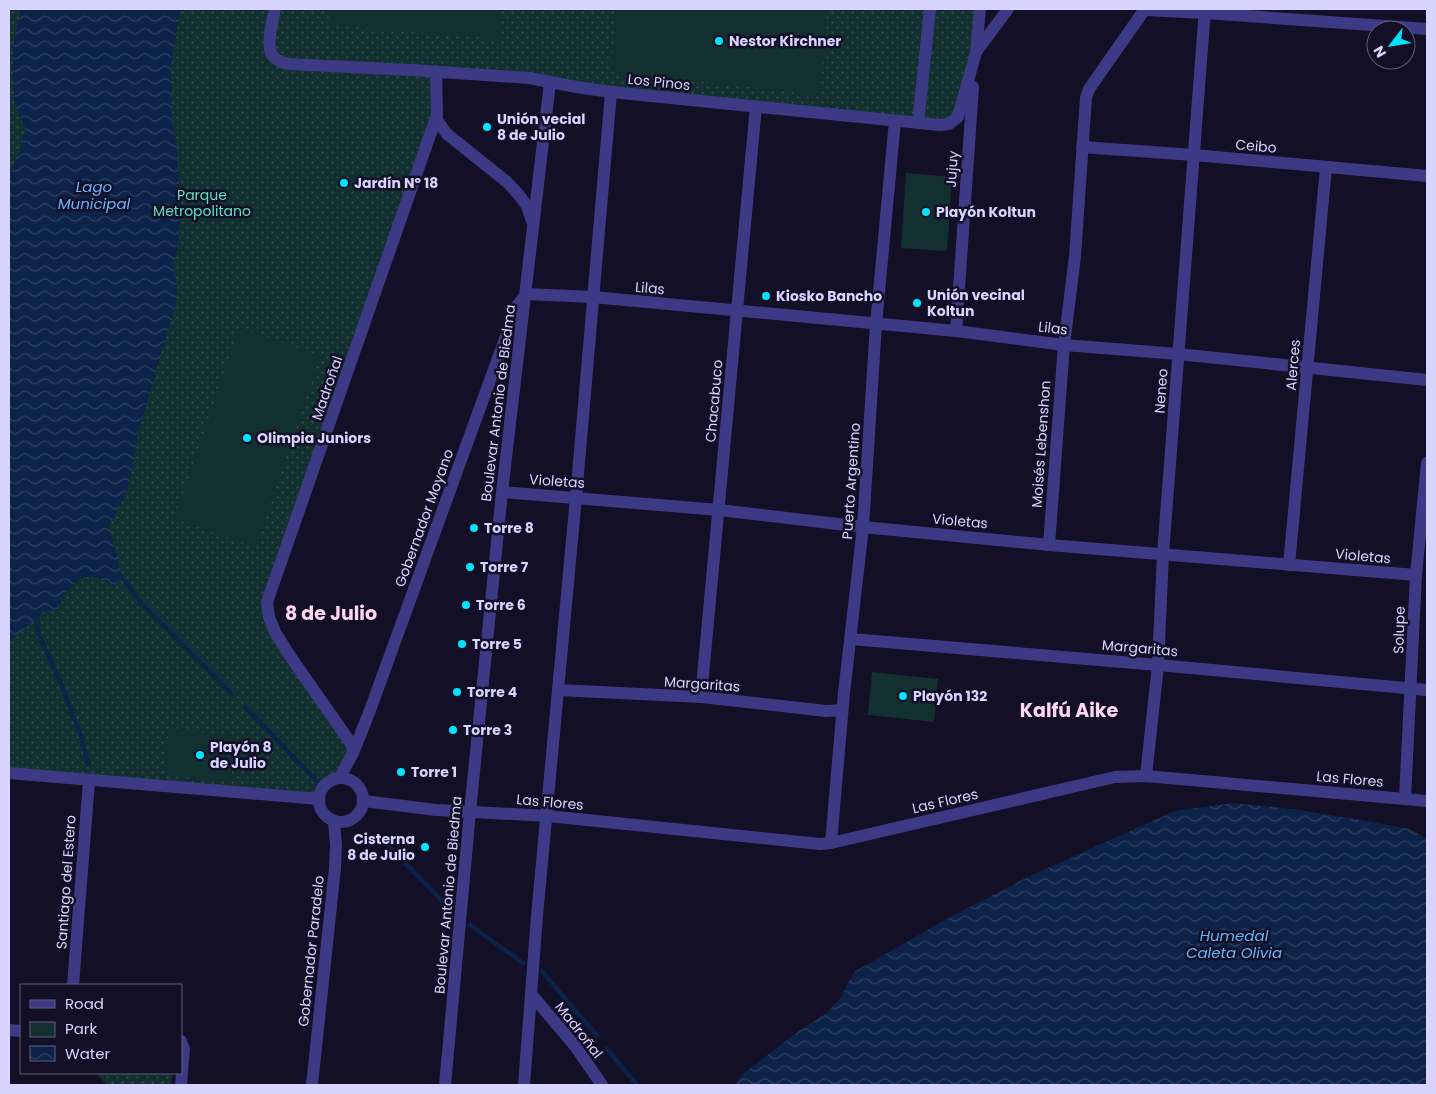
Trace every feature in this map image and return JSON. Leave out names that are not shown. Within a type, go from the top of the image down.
[{"type":"street","name":"Los Pinos","points":[[275,9],[270,37],[271,51],[273,56],[287,64],[436,71],[529,78],[611,92],[918,123],[949,124],[958,118],[976,52]]},
{"type":"street","points":[[918,123],[930,9]]},
{"type":"street","name":"Jujuy","points":[[956,331],[980,9]]},
{"type":"street","points":[[976,52],[1008,9]]},
{"type":"street","points":[[1145,9],[1205,11],[1427,29]]},
{"type":"street","name":"Moisés Lebenshon","points":[[1049,544],[1064,345],[1075,256],[1086,98],[1089,89],[1145,9]]},
{"type":"street","name":"Neneo","points":[[1146,776],[1158,665],[1163,554],[1205,11]]},
{"type":"street","name":"Madroñal","points":[[353,753],[352,745],[275,632],[269,617],[267,602],[436,119],[436,71]]},
{"type":"street","name":"Boulevar Antonio de Biedma","points":[[445,1085],[502,492],[550,82]]},
{"type":"street","points":[[524,1085],[611,92]]},
{"type":"street","name":"Chacabuco","points":[[701,697],[756,106]]},
{"type":"street","points":[[436,119],[447,134],[507,182],[527,206],[534,224]]},
{"type":"street","name":"Puerto Argentino","points":[[831,843],[842,710],[863,527],[876,324],[895,121]]},
{"type":"street","name":"Ceibo","points":[[1082,147],[1427,176]]},
{"type":"street","name":"Alerces","points":[[1289,565],[1326,167]]},
{"type":"street","name":"Lilas","points":[[526,294],[593,297],[956,331],[1064,345],[1178,354],[1427,380]]},
{"type":"street","name":"Gobernador Moyano","points":[[353,753],[517,306],[526,294]]},
{"type":"street","name":"Solupe","points":[[1406,798],[1416,576],[1427,463]]},
{"type":"street","name":"Violetas","points":[[502,492],[719,510],[863,527],[1416,576]]},
{"type":"street","name":"Margaritas","points":[[851,639],[1427,690]]},
{"type":"street","name":"Margaritas","points":[[558,690],[701,697],[826,711],[842,710]]},
{"type":"street","points":[[340,777],[353,753]]},
{"type":"street","points":[[9,773],[319,799]]},
{"type":"street","name":"Las Flores","points":[[364,801],[436,810],[548,816],[806,843],[831,843],[1115,777],[1146,776],[1406,798],[1427,802]]},
{"type":"street","points":[[340,777],[349,779],[357,784],[362,792],[364,801],[357,816],[342,822],[334,821],[323,812],[319,799],[323,787],[333,779],[340,777]]},
{"type":"street","name":"Santiago del Estero","points":[[73,984],[88,781]]},
{"type":"street","name":"Gobernador Paradelo","points":[[312,1085],[335,868],[334,821]]},
{"type":"street","name":"Madroñal","points":[[532,994],[575,1046],[602,1084]]},
{"type":"street","points":[[182,1042],[184,1049],[182,1073]]},
{"type":"green space","name":"Parque Metropolitano","points":[[9,9],[980,9],[976,52],[949,124],[436,71],[437,115],[267,602],[269,617],[352,745],[340,777],[325,785],[319,799],[9,773]]},
{"type":"green space","points":[[332,9],[500,9],[498,39],[331,25]]},
{"type":"green space","name":"Nestor Kirchner","points":[[616,9],[827,9],[820,95],[611,72]]},
{"type":"green space","name":"Playón Koltun","points":[[906,173],[952,177],[947,251],[901,248]]},
{"type":"green space","name":"Olimpia Juniors","points":[[240,328],[320,356],[255,547],[174,519]]},
{"type":"green space","name":"Playón 132","points":[[872,672],[938,679],[934,722],[868,715]]},
{"type":"green space","name":"Playón 8 de Julio","points":[[169,729],[236,736],[231,782],[164,775]]},
{"type":"green space","points":[[97,1074],[172,1074],[171,1085],[107,1085]]},
{"type":"water","name":"Lago Municipal","points":[[21,9],[180,9],[171,66],[172,118],[177,153],[180,203],[178,249],[173,265],[177,288],[176,304],[139,429],[128,490],[109,526],[122,577],[115,586],[101,579],[87,577],[81,579],[66,592],[57,609],[43,612],[9,641],[9,177],[20,151],[25,129],[14,100],[13,76],[13,46]]},
{"type":"water","name":"Humedal Caleta Olivia","points":[[1234,803],[1292,809],[1410,829],[1427,839],[1427,1085],[736,1085],[740,1076],[799,1031],[827,1013],[841,997],[854,972],[952,916],[1030,876],[1175,811]]},
{"type":"waterway","points":[[122,577],[141,603],[231,693]]},
{"type":"waterway","points":[[37,617],[38,633],[62,686],[81,736],[88,764]]},
{"type":"waterway","points":[[245,707],[317,781]]},
{"type":"waterway","points":[[378,835],[447,906]]},
{"type":"waterway","points":[[470,925],[523,963]]},
{"type":"waterway","points":[[542,971],[597,1036]]},
{"type":"waterway","points":[[607,1049],[637,1085]]},
{"type":"place","name":"Nestor Kirchner","points":[[719,41]]},
{"type":"place","name":"Unión vecial 8 de Julio","points":[[487,127]]},
{"type":"place","name":"Jardín Nº 18","points":[[344,183]]},
{"type":"place","name":"Playón Koltun","points":[[926,212]]},
{"type":"place","name":"Kiosko Bancho","points":[[766,296]]},
{"type":"place","name":"Unión vecinal Koltun","points":[[917,303]]},
{"type":"place","name":"Olimpia Juniors","points":[[247,438]]},
{"type":"place","name":"Torre 8","points":[[474,528]]},
{"type":"place","name":"Torre 7","points":[[470,567]]},
{"type":"place","name":"Torre 6","points":[[466,605]]},
{"type":"place","name":"Torre 5","points":[[462,644]]},
{"type":"place","name":"Torre 4","points":[[457,692]]},
{"type":"place","name":"Playón 132","points":[[903,696]]},
{"type":"place","name":"Torre 3","points":[[453,730]]},
{"type":"place","name":"Playón 8 de Julio","points":[[200,755]]},
{"type":"place","name":"Torre 1","points":[[401,772]]},
{"type":"place","name":"Cisterna 8 de Julio","points":[[425,847]]},
{"type":"district","name":"8 de Julio","points":[[331,613]]},
{"type":"district","name":"Kalfú Aike","points":[[1069,710]]}]
